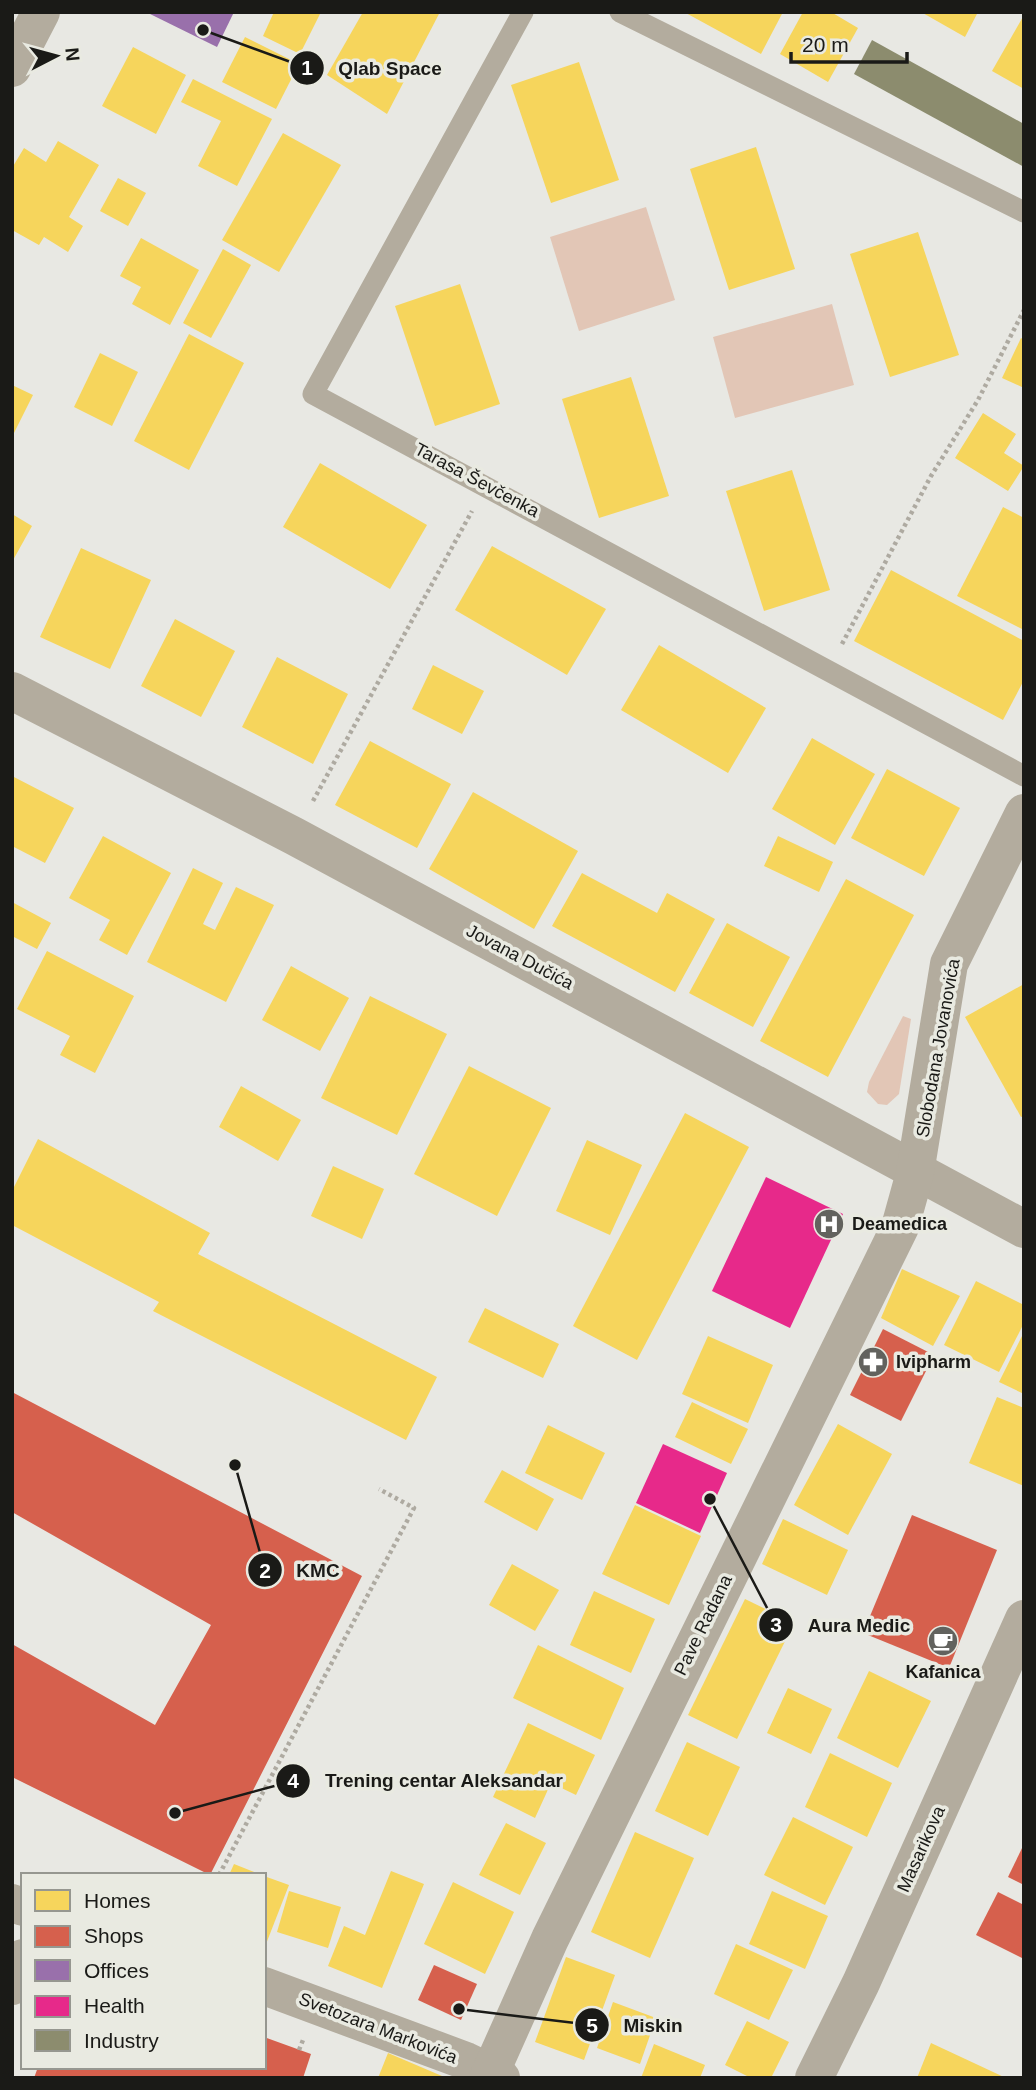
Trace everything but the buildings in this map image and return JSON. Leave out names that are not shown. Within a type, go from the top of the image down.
[{"type":"street","points":[[12,68],[41,12]]},
{"type":"street","name":"Jovana Dučića","points":[[12,691],[294,836],[824,1120],[915,1172],[1024,1228]]},
{"type":"street","name":"Slobodana Jovanovića","points":[[915,1172],[950,964],[1024,813]]},
{"type":"street","name":"Pave Radana","points":[[493,2076],[550,1939],[895,1237],[915,1172]]},
{"type":"street","name":"Masarikova","points":[[814,2078],[861,1983],[1024,1619]]},
{"type":"street","points":[[12,1986],[21,1963]]},
{"type":"street","name":"Svetozara Markovića","points":[[266,1987],[329,2008],[493,2076]]},
{"type":"lane","name":"Tarasa Ševčenka","points":[[523,12],[313,394],[486,484],[1024,776]]},
{"type":"lane","points":[[620,12],[1024,212]]},
{"type":"path","points":[[828,671],[931,476],[1003,354],[1024,310]]},
{"type":"path","points":[[294,836],[486,484]]},
{"type":"path","points":[[220,1873],[414,1508],[379,1489]]},
{"type":"shaded area","points":[[646,207],[675,300],[579,331],[550,237]]},
{"type":"shaded area","points":[[832,304],[854,385],[735,418],[713,337]]},
{"type":"shaded area","points":[[903,1016],[911,1019],[899,1094],[887,1105],[878,1104],[867,1092],[869,1082]]},
{"type":"place","name":"Qlab Space","points":[[203,30]]},
{"type":"place","name":"Deamedica","points":[[829,1224]]},
{"type":"place","name":"Ivipharm","points":[[873,1362]]},
{"type":"place","name":"KMC","points":[[235,1465]]},
{"type":"place","name":"Aura Medic","points":[[710,1499]]},
{"type":"place","name":"Kafanica","points":[[943,1641]]},
{"type":"place","name":"Trening centar Aleksandar","points":[[175,1813]]},
{"type":"place","name":"Miskin","points":[[459,2009]]}]
